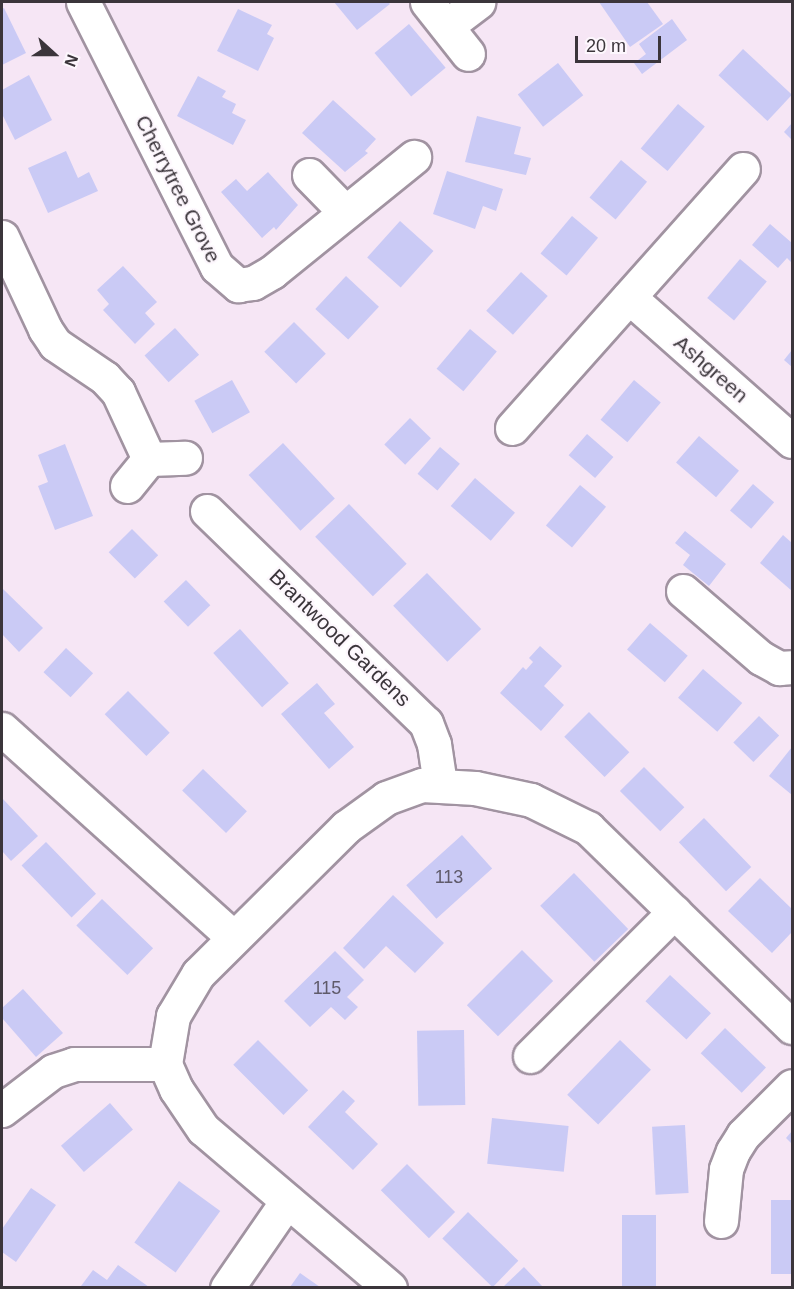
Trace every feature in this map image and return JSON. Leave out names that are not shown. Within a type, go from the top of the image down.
[{"type":"street","name":"Cherrytree Grove","points":[[83,2],[217,267],[228,279],[238,285],[258,281],[414,157]]},
{"type":"street","points":[[468,54],[437,14],[478,2]]},
{"type":"street","points":[[512,428],[743,170]]},
{"type":"street","points":[[309,175],[344,211]]},
{"type":"street","points":[[3,245],[45,329],[55,344],[105,378],[118,392],[150,459]]},
{"type":"street","name":"Ashgreen","points":[[629,297],[792,441]]},
{"type":"street","points":[[127,486],[150,459],[185,458]]},
{"type":"street","name":"Brantwood Gardens","points":[[207,511],[426,723],[434,744],[440,784]]},
{"type":"street","points":[[683,591],[762,658],[779,668],[792,667]]},
{"type":"street","points":[[2,729],[233,937]]},
{"type":"street","points":[[390,1287],[203,1129],[176,1089],[165,1064],[167,1038],[182,996],[233,937],[367,811],[406,789],[440,784],[505,793],[558,812],[601,839],[792,1027]]},
{"type":"street","points":[[530,1056],[674,912]]},
{"type":"street","points":[[2,1107],[53,1071],[74,1064],[165,1064]]},
{"type":"street","points":[[721,1221],[726,1169],[733,1151],[743,1135],[792,1086]]},
{"type":"street","points":[[227,1287],[287,1201]]},
{"type":"building","points":[[334,2],[388,2],[390,4],[357,30]]},
{"type":"building","points":[[599,2],[647,2],[663,24],[630,47]]},
{"type":"building","points":[[4,8],[26,53],[2,65],[2,9]]},
{"type":"building","points":[[238,9],[272,25],[267,34],[274,38],[258,71],[217,51]]},
{"type":"building","points":[[672,19],[687,40],[642,74],[634,63],[646,54],[639,44]]},
{"type":"building","points":[[409,24],[446,68],[411,97],[375,53]]},
{"type":"building","points":[[743,49],[792,95],[767,121],[718,75]]},
{"type":"building","points":[[558,63],[583,95],[543,127],[518,94]]},
{"type":"building","points":[[29,75],[52,120],[15,140],[2,114],[2,90]]},
{"type":"building","points":[[198,76],[226,91],[222,97],[236,104],[232,113],[246,120],[233,145],[177,116]]},
{"type":"building","points":[[333,100],[376,139],[365,151],[368,153],[345,172],[302,133]]},
{"type":"building","points":[[678,104],[705,126],[668,171],[641,148]]},
{"type":"building","points":[[477,116],[521,127],[514,154],[531,158],[526,175],[465,162]]},
{"type":"building","points":[[792,123],[792,140],[784,132]]},
{"type":"building","points":[[66,151],[78,178],[89,172],[98,191],[48,213],[28,168]]},
{"type":"building","points":[[621,160],[647,182],[616,219],[590,198]]},
{"type":"building","points":[[447,171],[503,189],[496,211],[483,206],[475,229],[433,214]]},
{"type":"building","points":[[268,172],[298,205],[276,230],[274,227],[262,238],[221,192],[236,179],[247,191]]},
{"type":"building","points":[[572,216],[598,238],[567,275],[541,254]]},
{"type":"building","points":[[400,221],[433,251],[401,288],[367,257]]},
{"type":"building","points":[[770,224],[792,243],[792,263],[787,258],[778,268],[752,245]]},
{"type":"building","points":[[740,259],[767,281],[734,321],[707,298]]},
{"type":"building","points":[[123,266],[157,302],[145,313],[155,324],[135,344],[103,310],[109,304],[97,290]]},
{"type":"building","points":[[521,272],[548,296],[513,335],[486,311]]},
{"type":"building","points":[[346,276],[379,307],[348,340],[315,309]]},
{"type":"building","points":[[294,322],[326,354],[296,384],[264,352]]},
{"type":"building","points":[[175,328],[199,355],[169,382],[145,355]]},
{"type":"building","points":[[470,329],[497,351],[463,391],[437,369]]},
{"type":"building","points":[[792,350],[792,367],[784,360]]},
{"type":"building","points":[[232,380],[250,412],[212,433],[194,401]]},
{"type":"building","points":[[634,380],[661,402],[627,442],[601,420]]},
{"type":"building","points":[[410,418],[431,438],[405,465],[384,445]]},
{"type":"building","points":[[587,434],[613,457],[595,478],[569,455]]},
{"type":"building","points":[[699,436],[739,471],[716,497],[676,462]]},
{"type":"building","points":[[283,443],[335,499],[300,531],[249,475]]},
{"type":"building","points":[[65,444],[93,516],[55,530],[38,486],[48,482],[38,455]]},
{"type":"building","points":[[440,447],[460,464],[437,491],[418,474]]},
{"type":"building","points":[[475,478],[515,513],[491,541],[451,506]]},
{"type":"building","points":[[753,484],[774,502],[751,529],[730,510]]},
{"type":"building","points":[[580,485],[606,507],[572,547],[546,526]]},
{"type":"building","points":[[349,504],[407,564],[373,596],[315,537]]},
{"type":"building","points":[[132,529],[158,555],[135,578],[109,552]]},
{"type":"building","points":[[685,531],[726,564],[709,586],[683,565],[690,555],[675,543]]},
{"type":"building","points":[[783,535],[792,543],[792,591],[760,563]]},
{"type":"building","points":[[427,573],[481,629],[447,662],[393,606]]},
{"type":"building","points":[[186,580],[210,605],[188,627],[164,602]]},
{"type":"building","points":[[3,589],[43,628],[19,652],[2,634]]},
{"type":"building","points":[[650,623],[688,656],[665,682],[627,649]]},
{"type":"building","points":[[240,629],[289,683],[262,707],[213,653]]},
{"type":"building","points":[[540,646],[562,666],[544,686],[564,705],[541,731],[500,693],[523,667],[526,670],[533,662],[529,658]]},
{"type":"building","points":[[66,648],[93,673],[71,697],[43,672]]},
{"type":"building","points":[[703,669],[742,703],[717,732],[678,698]]},
{"type":"building","points":[[317,683],[335,704],[324,713],[354,747],[329,769],[281,714]]},
{"type":"building","points":[[128,691],[170,733],[146,756],[105,714]]},
{"type":"building","points":[[589,712],[629,752],[605,777],[564,737]]},
{"type":"building","points":[[759,716],[779,735],[753,762],[733,743]]},
{"type":"building","points":[[792,747],[792,795],[769,776]]},
{"type":"building","points":[[644,767],[684,807],[660,831],[620,791]]},
{"type":"building","points":[[203,769],[247,811],[226,833],[182,791]]},
{"type":"building","points":[[2,798],[38,836],[11,861],[2,851]]},
{"type":"building","points":[[704,818],[751,867],[726,891],[679,842]]},
{"type":"building","points":[[462,835],[492,868],[436,919],[406,885]]},
{"type":"building","points":[[46,842],[96,894],[72,917],[22,866]]},
{"type":"building","points":[[574,873],[628,929],[594,962],[540,906]]},
{"type":"building","points":[[760,878],[792,909],[792,932],[772,953],[728,911]]},
{"type":"building","points":[[393,895],[444,943],[415,973],[386,946],[364,969],[343,948]]},
{"type":"building","points":[[102,899],[153,948],[127,975],[76,926]]},
{"type":"building","points":[[522,950],[553,981],[498,1036],[467,1005]]},
{"type":"building","points":[[335,951],[364,980],[347,997],[358,1007],[345,1020],[331,1007],[310,1027],[284,1001]]},
{"type":"building","points":[[670,975],[711,1013],[686,1040],[645,1001]]},
{"type":"building","points":[[23,989],[63,1033],[36,1057],[2,1018],[2,1008]]},
{"type":"building","points":[[725,1028],[766,1068],[742,1093],[701,1053]]},
{"type":"building","points":[[464,1030],[465,1105],[418,1106],[417,1031]]},
{"type":"building","points":[[258,1040],[308,1090],[283,1115],[233,1065]]},
{"type":"building","points":[[620,1040],[651,1070],[598,1125],[567,1095]]},
{"type":"building","points":[[343,1090],[355,1101],[345,1112],[378,1144],[353,1170],[308,1127]]},
{"type":"building","points":[[110,1103],[133,1129],[84,1172],[61,1146]]},
{"type":"building","points":[[492,1118],[569,1126],[564,1172],[487,1164]]},
{"type":"building","points":[[685,1125],[689,1193],[656,1195],[652,1127]]},
{"type":"building","points":[[792,1131],[792,1144],[786,1138]]},
{"type":"building","points":[[407,1164],[455,1212],[429,1238],[381,1190]]},
{"type":"building","points":[[179,1181],[220,1211],[176,1272],[134,1242]]},
{"type":"building","points":[[31,1188],[56,1205],[16,1262],[2,1252],[2,1229]]},
{"type":"building","points":[[771,1200],[792,1200],[792,1274],[771,1274]]},
{"type":"building","points":[[468,1212],[518,1261],[493,1287],[442,1239]]},
{"type":"building","points":[[622,1215],[656,1215],[656,1287],[622,1287]]},
{"type":"building","points":[[118,1265],[149,1287],[81,1286],[93,1270],[107,1280]]},
{"type":"building","points":[[524,1267],[543,1287],[503,1287]]},
{"type":"building","points":[[300,1273],[320,1287],[290,1287]]}]
